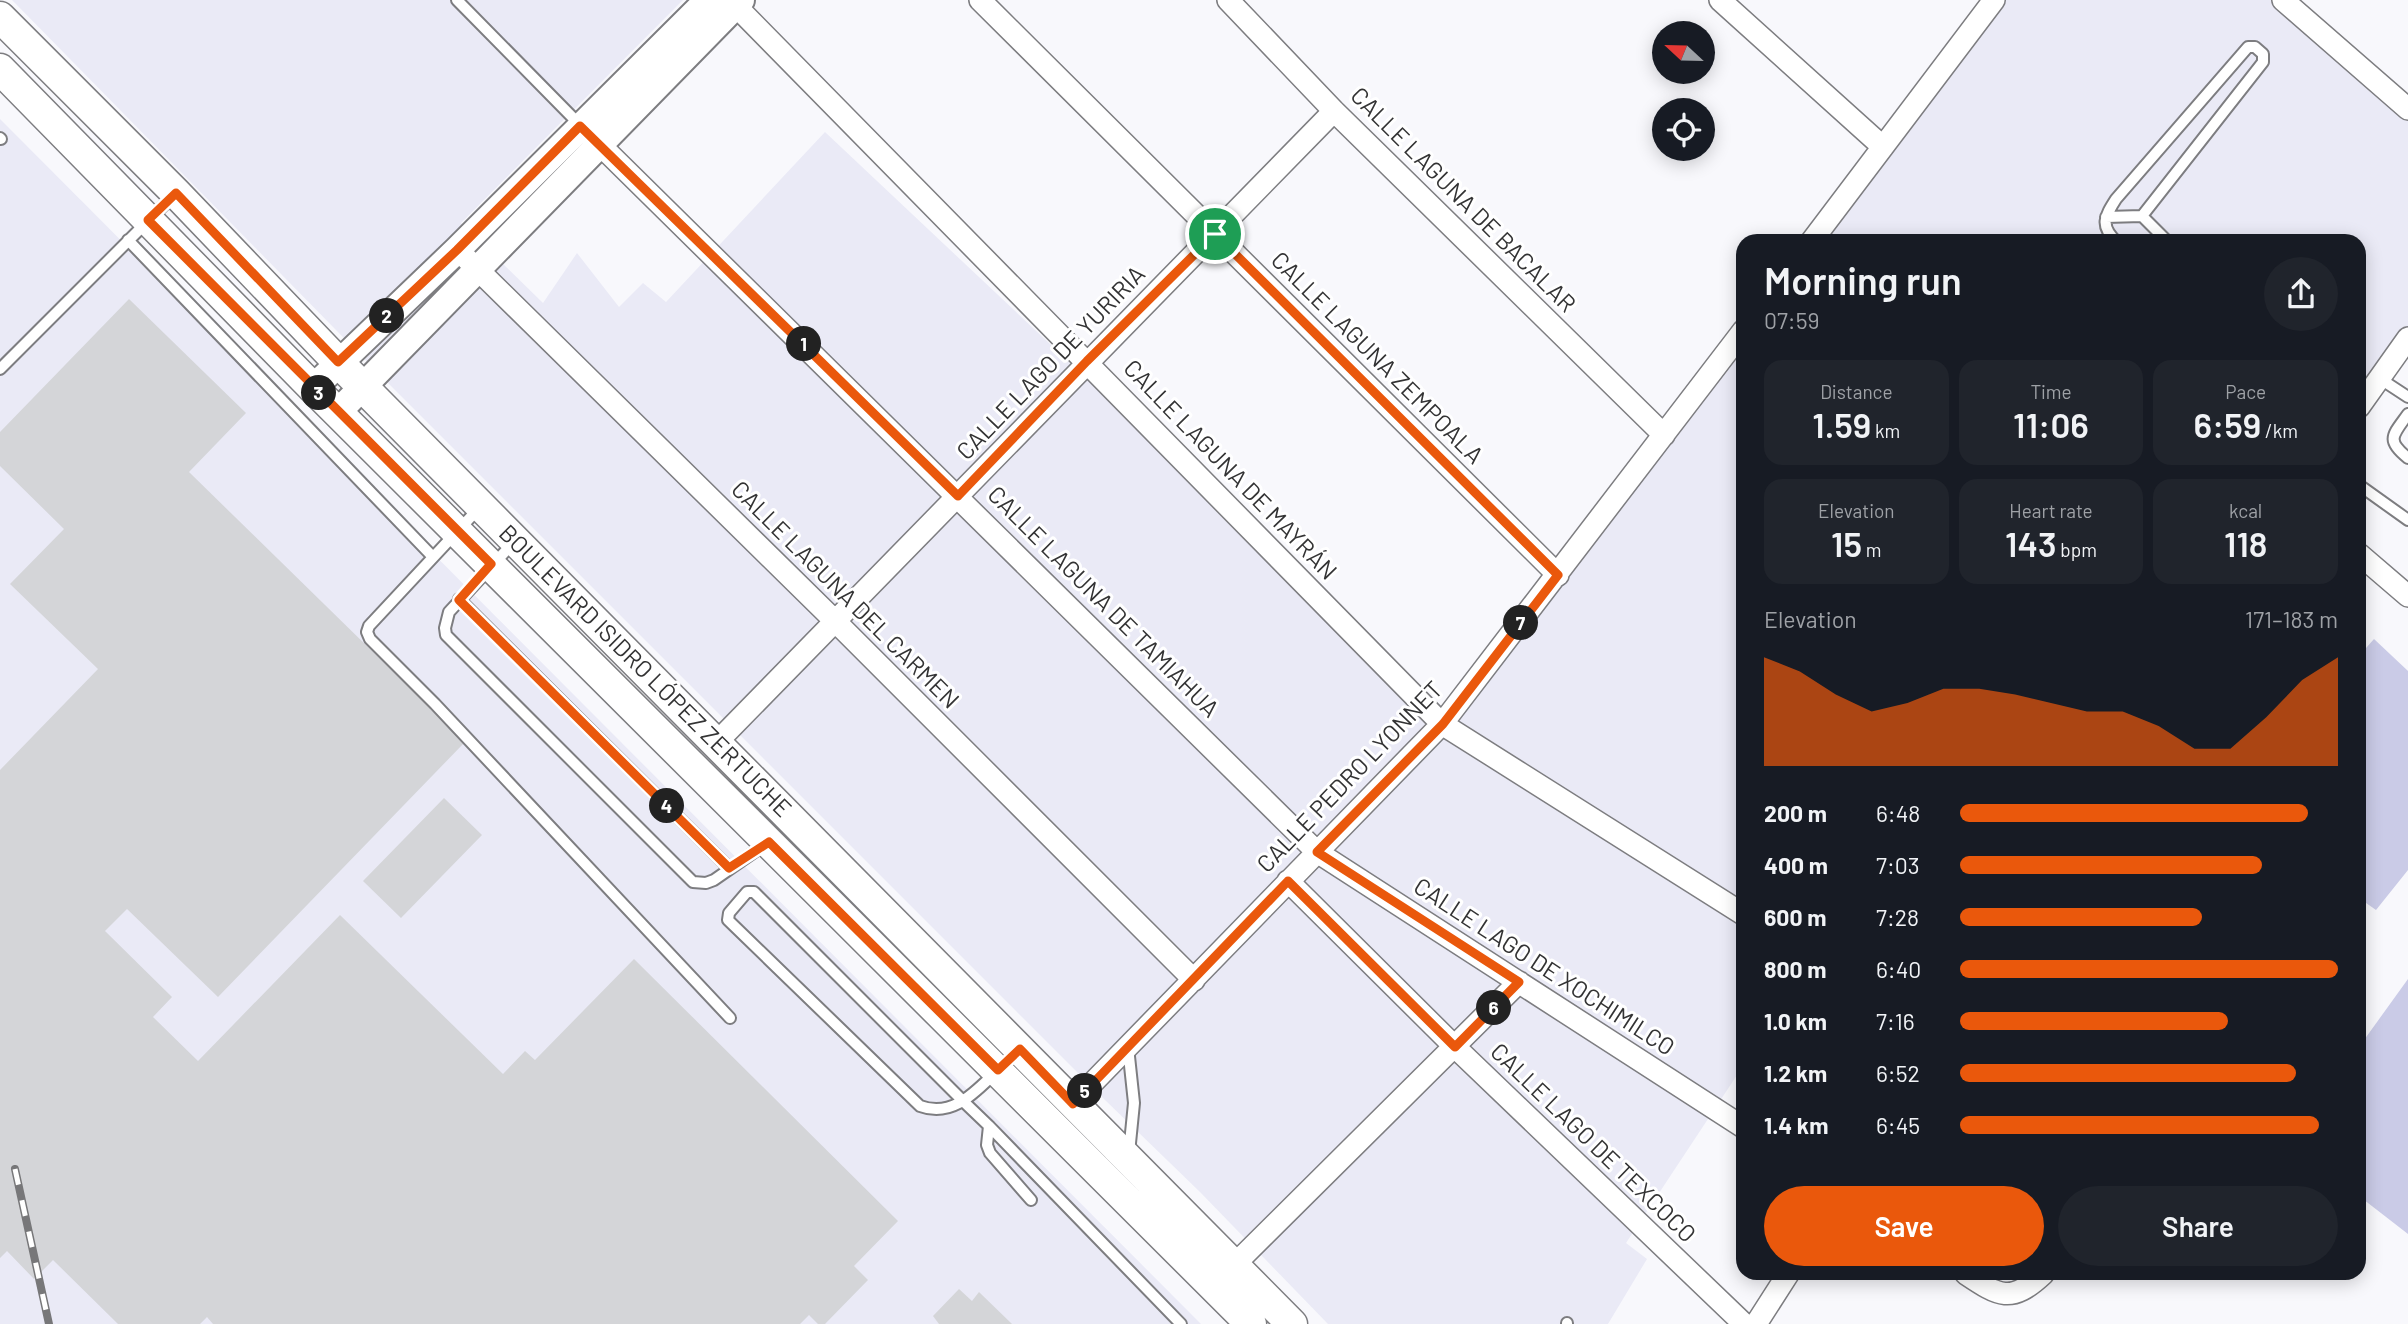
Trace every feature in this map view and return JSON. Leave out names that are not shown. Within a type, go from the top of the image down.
[{"type":"main road","name":"BOULEVARD ISIDRO LÓPEZ ZERTUCHE","points":[[0,17],[971,1001],[1009,1060],[1213,1286],[1274,1320]]},
{"type":"main road","name":"BOULEVARD ISIDRO LÓPEZ ZERTUCHE","points":[[0,69],[138,230],[338,412],[950,1022],[1073,1104],[1235,1265],[1274,1320]]},
{"type":"main road","points":[[950,1022],[971,1001]]},
{"type":"street","points":[[313,388],[457,250],[708,0]]},
{"type":"street","name":"CALLE LAGUNA ZEMPOALA","points":[[980,0],[1558,575]]},
{"type":"street","name":"CALLE LAGUNA DE BACALAR","points":[[1228,0],[1334,111],[1664,435]]},
{"type":"street","points":[[1720,0],[1883,147]]},
{"type":"street","points":[[1817,234],[1994,0]]},
{"type":"street","points":[[2283,0],[2408,108]]},
{"type":"street","points":[[338,412],[735,2]]},
{"type":"street","name":"CALLE LAGUNA DE MAYRÁN","points":[[735,2],[1443,724],[1736,910]]},
{"type":"street","name":"CALLE LAGO DE YURIRIA","points":[[717,743],[1334,111]]},
{"type":"street","name":"CALLE LAGUNA DE TAMIAHUA","points":[[580,126],[1317,852]]},
{"type":"street","name":"CALLE LAGUNA DEL CARMEN","points":[[457,250],[835,621],[1194,980]]},
{"type":"street","points":[[2366,397],[2408,338]]},
{"type":"street","name":"CALLE PEDRO LYONNET","points":[[1073,1104],[1443,724],[1736,340]]},
{"type":"street","points":[[2366,560],[2408,596]]},
{"type":"street","name":"CALLE LAGO DE XOCHIMILCO","points":[[1317,852],[1736,1122]]},
{"type":"street","name":"CALLE LAGO DE TEXCOCO","points":[[1288,881],[1455,1047],[1744,1324]]},
{"type":"street","points":[[1213,1286],[1519,982]]},
{"type":"street","points":[[1756,1324],[1784,1280]]},
{"type":"street","points":[[1975,1280],[1995,1293],[2024,1290],[2036,1280]]},
{"type":"lane","points":[[457,0],[580,126]]},
{"type":"lane","points":[[2108,234],[2106,217],[2116,199],[2248,47],[2255,47],[2264,56],[2263,62],[2142,216]]},
{"type":"lane","points":[[0,369],[176,193]]},
{"type":"lane","points":[[2106,217],[2142,216],[2160,234]]},
{"type":"lane","points":[[138,230],[433,557]]},
{"type":"lane","points":[[2379,378],[2408,397]]},
{"type":"lane","points":[[2408,414],[2394,433],[2393,441],[2396,449],[2408,458]]},
{"type":"lane","points":[[2366,490],[2408,520]]},
{"type":"lane","points":[[481,505],[369,626],[370,639],[435,704],[730,1018]]},
{"type":"lane","points":[[516,541],[459,600],[446,619],[446,635],[693,882],[706,883],[769,842]]},
{"type":"lane","points":[[459,600],[729,868]]},
{"type":"lane","points":[[1009,1060],[964,1102],[938,1111],[920,1106],[728,920],[729,913],[747,892],[754,892],[964,1102],[989,1126],[1181,1324]]},
{"type":"lane","points":[[1128,1047],[1134,1103],[1128,1159]]},
{"type":"lane","points":[[989,1126],[987,1145],[990,1153],[1031,1200]]},
{"type":"shaded area","points":[[12,0],[683,0],[461,223],[543,303],[577,253],[619,307],[643,283],[666,302],[825,132],[1445,716],[1736,338],[1736,1077],[1626,1243],[1647,1259],[1608,1324],[1328,1324],[1200,1192],[389,384]]},
{"type":"shaded area","points":[[1994,0],[2283,0],[2408,109],[2408,332],[2366,387],[2366,234],[1816,234]]},
{"type":"shaded area","points":[[0,119],[1201,1324],[0,1324]]},
{"type":"shaded area","points":[[2374,639],[2408,671],[2408,870],[2376,910],[2366,903],[2366,648]]},
{"type":"shaded area","points":[[2408,979],[2408,1234],[2366,1201],[2366,1037]]},
{"type":"building","points":[[129,299],[246,413],[189,472],[465,742],[218,997],[127,909],[105,931],[172,997],[153,1017],[198,1061],[340,915],[503,1074],[525,1051],[535,1060],[634,959],[898,1221],[854,1266],[868,1280],[825,1324],[818,1324],[809,1315],[800,1324],[213,1324],[207,1317],[200,1324],[118,1324],[53,1260],[34,1279],[7,1251],[0,1258],[0,770],[98,669],[10,584],[64,529],[0,466],[0,432]]},
{"type":"building","points":[[444,798],[482,835],[401,918],[363,881]]},
{"type":"building","points":[[959,1289],[972,1301],[979,1292],[1012,1324],[939,1324],[933,1316]]},
{"type":"railway","points":[[15,1169],[49,1324]]},
{"type":"route","points":[[580,126],[958,496],[1087,361],[1215,234],[1558,575],[1443,724],[1317,852],[1519,982],[1455,1047],[1288,881],[1073,1104],[1020,1049],[998,1070],[769,842],[729,868],[459,600],[491,564],[148,220],[176,193],[338,362],[457,250],[580,126]]}]
